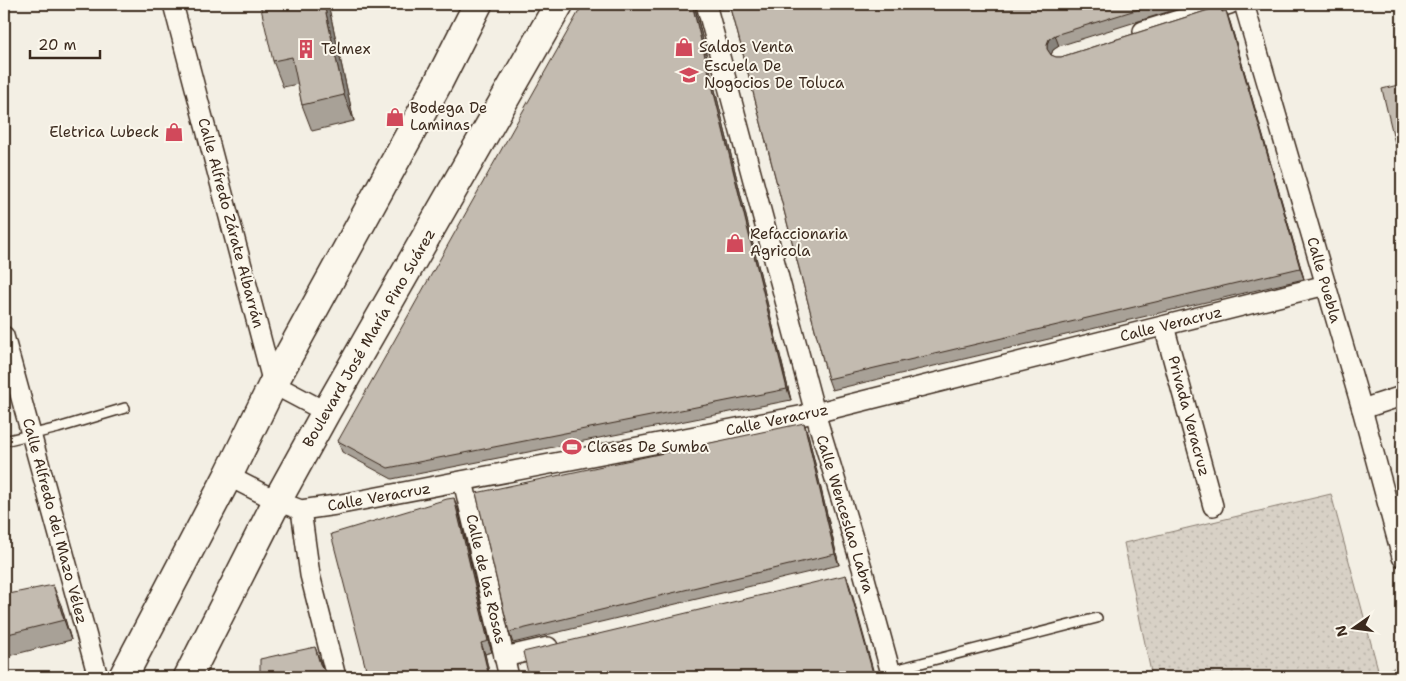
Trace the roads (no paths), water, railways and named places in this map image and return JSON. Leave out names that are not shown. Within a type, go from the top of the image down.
[{"type":"highway","points":[[123,677],[228,476],[273,384],[438,84],[478,4]]},
{"type":"highway","name":"Boulevard José María Pino Suárez","points":[[188,677],[289,505],[326,412],[559,4]]},
{"type":"street","name":"Calle Alfredo Zárate Albarrán","points":[[173,4],[273,384]]},
{"type":"street","name":"Calle Wenceslao Labra","points":[[706,4],[814,413],[863,571],[891,674]]},
{"type":"street","points":[[1127,36],[1230,4]]},
{"type":"street","name":"Calle Puebla","points":[[1244,4],[1362,409],[1402,557]]},
{"type":"street","name":"Calle Veracruz","points":[[289,505],[336,505],[814,413],[1326,285]]},
{"type":"street","name":"Privada Veracruz","points":[[1164,326],[1213,506]]},
{"type":"street","name":"Calle Alfredo del Mazo Vélez","points":[[4,336],[98,677]]},
{"type":"street","points":[[273,384],[326,412]]},
{"type":"street","points":[[1362,409],[1402,396]]},
{"type":"street","points":[[228,476],[289,505],[310,575],[336,677]]},
{"type":"street","name":"Calle de las Rosas","points":[[463,481],[509,677]]},
{"type":"street","points":[[843,576],[863,571]]},
{"type":"street","points":[[504,658],[562,644]]},
{"type":"lane","points":[[4,441],[58,428],[125,408]]},
{"type":"lane","points":[[891,674],[1097,618]]},
{"type":"place","name":"Saldos Venta","points":[[684,47]]},
{"type":"place","name":"Telmex","points":[[306,49]]},
{"type":"place","name":"Escuela De Nogocios De Toluca","points":[[689,75]]},
{"type":"place","name":"Bodega De Laminas","points":[[395,117]]},
{"type":"place","name":"Eletrica Lubeck","points":[[174,132]]},
{"type":"place","name":"Refaccionaria Agricola","points":[[735,243]]},
{"type":"place","name":"Clases De Sumba","points":[[572,447]]}]
